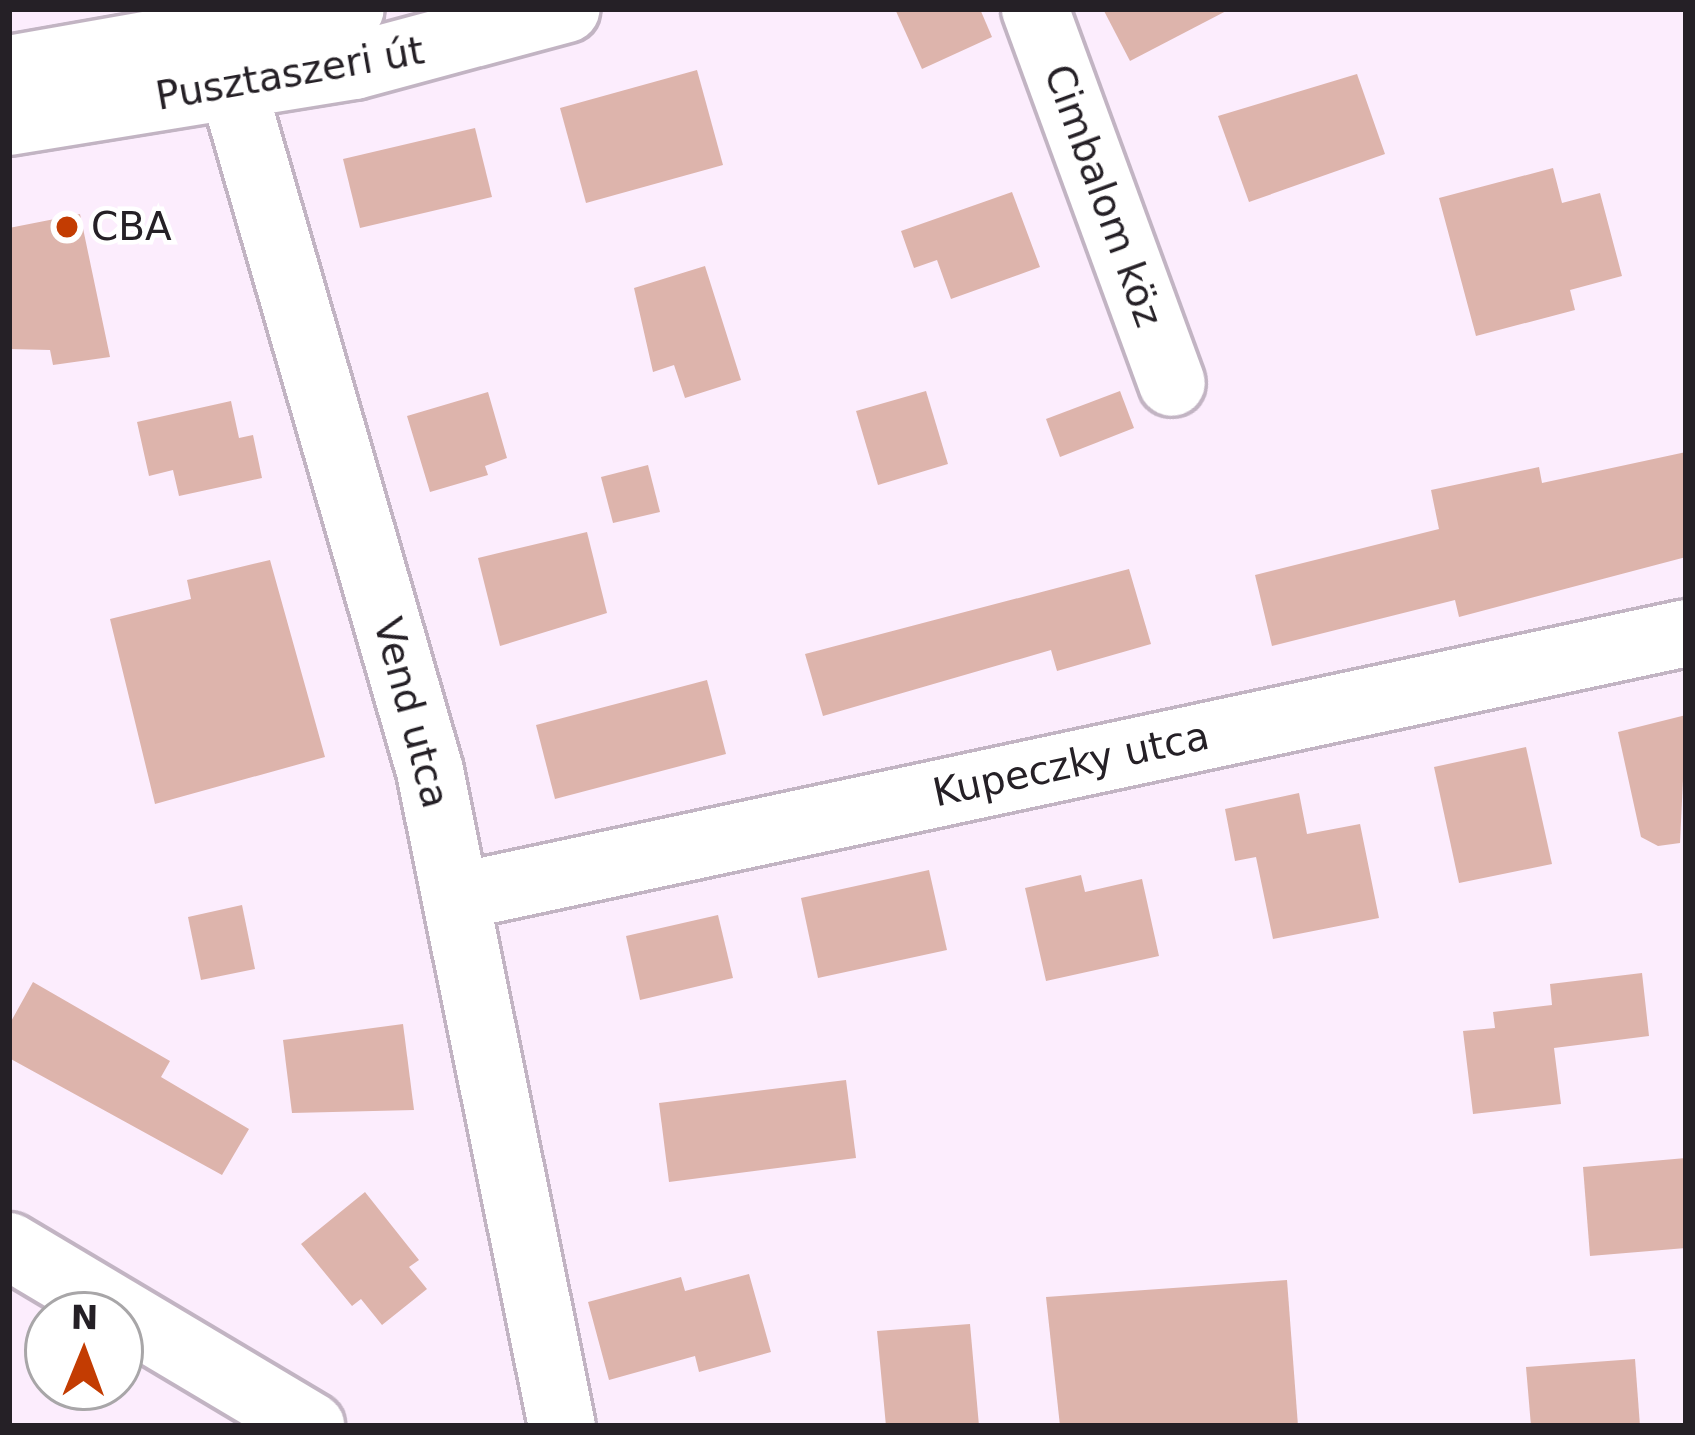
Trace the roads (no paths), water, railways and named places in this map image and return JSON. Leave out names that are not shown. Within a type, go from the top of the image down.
[{"type":"street","name":"Pusztaszeri út","points":[[9,122],[226,43],[351,9]]},
{"type":"street","name":"Pusztaszeri út","points":[[9,69],[226,43],[475,40],[567,9]]},
{"type":"street","name":"Cimbalom köz","points":[[1035,9],[1172,383]]},
{"type":"street","name":"Vend utca","points":[[226,43],[430,771],[562,1426]]},
{"type":"street","name":"Kupeczky utca","points":[[456,897],[1686,633]]},
{"type":"street","points":[[9,1246],[311,1426]]},
{"type":"place","name":"CBA","points":[[67,227]]}]
